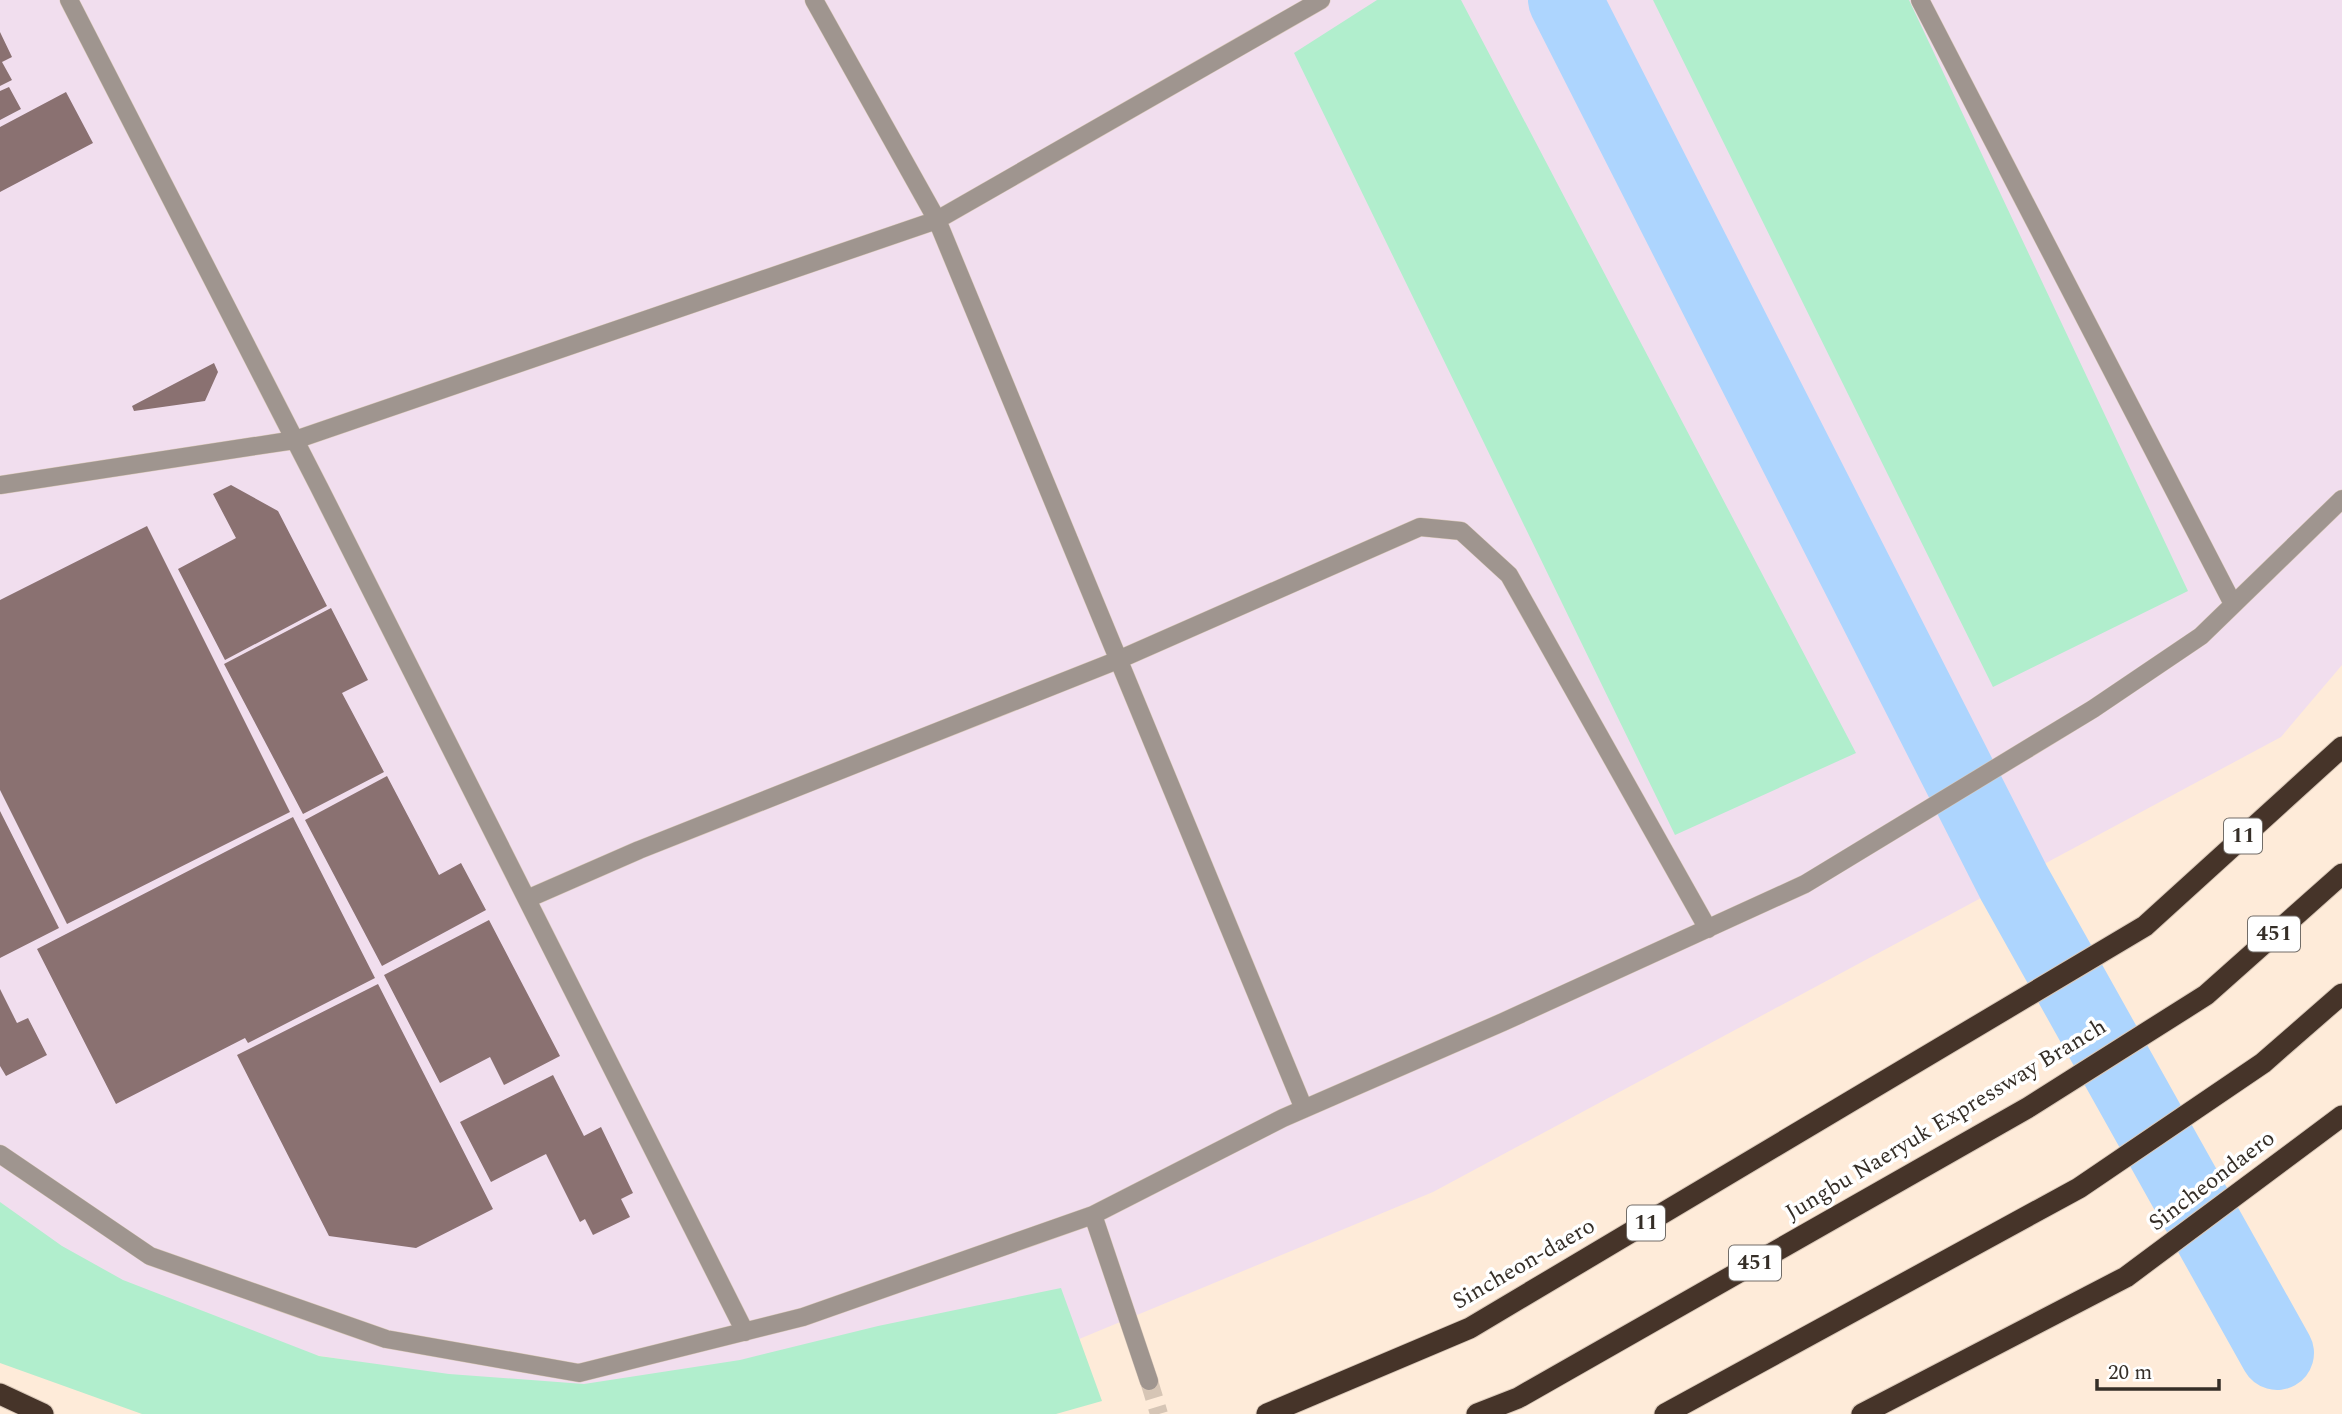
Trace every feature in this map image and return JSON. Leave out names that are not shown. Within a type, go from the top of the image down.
[{"type":"highway","name":"Sincheon-daero","points":[[1256,1414],[1273,1411],[1469,1328],[2145,926],[2342,747]]},
{"type":"highway","name":"Jungbu Naeryuk Expressway Branch","points":[[1478,1414],[1518,1398],[2029,1107],[2206,995],[2342,874]]},
{"type":"highway","points":[[1665,1414],[2079,1188],[2263,1063],[2342,994]]},
{"type":"highway","name":"Sincheondaero","points":[[1862,1414],[2126,1277],[2335,1121]]},
{"type":"highway","points":[[0,1394],[43,1414]]},
{"type":"street","points":[[69,0],[295,440],[745,1332]]},
{"type":"street","points":[[814,0],[937,220],[1304,1109]]},
{"type":"street","points":[[0,485],[295,440],[937,220],[1321,0]]},
{"type":"street","points":[[1920,0],[2234,604]]},
{"type":"street","points":[[0,1154],[150,1256],[386,1339],[579,1373],[803,1317],[1093,1215],[1304,1109],[1503,1022],[1805,884],[2093,709],[2201,636],[2342,499]]},
{"type":"street","points":[[527,899],[639,850],[1118,660],[1420,527],[1461,531],[1508,575],[1708,929]]},
{"type":"street","points":[[1093,1215],[1149,1381]]},
{"type":"shaded area","points":[[0,0],[2342,0],[2342,665],[2281,737],[1433,1192],[923,1404],[700,1414],[0,1307]]},
{"type":"green space","points":[[1377,0],[1461,0],[1856,753],[1675,835],[1294,53]]},
{"type":"green space","points":[[1653,0],[1909,0],[2188,591],[1993,687]]},
{"type":"green space","points":[[0,1202],[62,1246],[123,1280],[319,1356],[449,1374],[584,1384],[740,1360],[878,1326],[1061,1288],[1102,1401],[1056,1414],[142,1414],[0,1363]]},
{"type":"building","points":[[0,32],[12,57],[2,62],[12,80],[0,86]]},
{"type":"building","points":[[9,87],[21,109],[0,120],[0,91]]},
{"type":"building","points":[[66,92],[93,143],[0,192],[0,127]]},
{"type":"building","points":[[214,363],[218,372],[205,401],[134,411],[132,406]]},
{"type":"building","points":[[231,485],[278,511],[327,606],[225,660],[178,569],[236,538],[213,494]]},
{"type":"building","points":[[147,526],[290,812],[67,924],[0,790],[0,600]]},
{"type":"building","points":[[331,608],[368,680],[342,693],[384,772],[303,814],[224,664]]},
{"type":"building","points":[[387,776],[439,875],[461,863],[486,910],[382,966],[305,820]]},
{"type":"building","points":[[0,811],[59,928],[0,958]]},
{"type":"building","points":[[293,817],[375,978],[248,1043],[245,1038],[116,1104],[37,949]]},
{"type":"building","points":[[489,920],[560,1056],[504,1085],[490,1057],[440,1083],[384,975]]},
{"type":"building","points":[[378,984],[493,1209],[416,1248],[329,1236],[237,1055]]},
{"type":"building","points":[[0,989],[17,1023],[28,1018],[47,1055],[6,1076],[0,1066]]},
{"type":"building","points":[[553,1075],[584,1136],[601,1127],[633,1193],[621,1199],[630,1217],[593,1235],[585,1219],[580,1222],[546,1154],[491,1182],[460,1122]]},
{"type":"waterway","points":[[1565,0],[2014,883],[2277,1353]]},
{"type":"tunnel","points":[[1149,1381],[1159,1414]]}]
